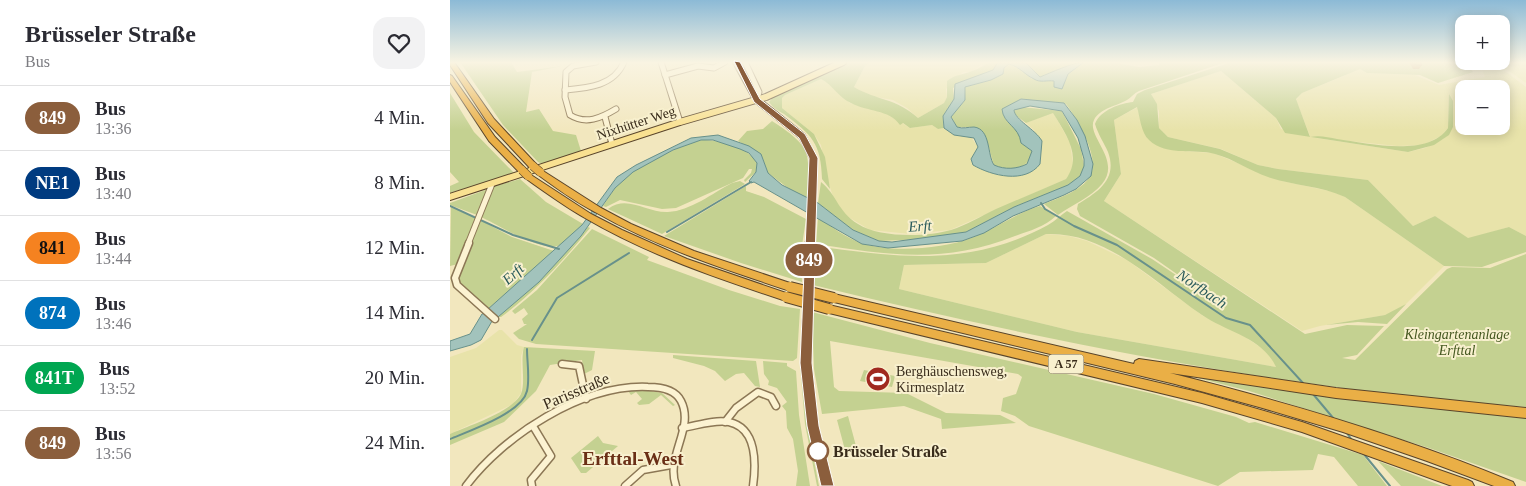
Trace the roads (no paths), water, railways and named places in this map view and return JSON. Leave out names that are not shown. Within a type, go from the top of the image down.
[{"type":"highway","points":[[452,85],[458,90]]},
{"type":"highway","name":"A 57","points":[[455,85],[492,139],[525,173],[598,224],[670,257],[786,297],[831,303],[1104,360],[1202,385],[1359,431],[1509,486]]},
{"type":"highway","name":"A 57","points":[[466,85],[491,121],[537,169],[605,216],[677,249],[790,287],[831,303],[1192,395],[1339,439],[1468,486]]},
{"type":"highway","points":[[1104,360],[1336,393],[1526,413]]},
{"type":"main road","points":[[749,85],[757,100],[799,133],[809,146],[814,163],[806,363],[813,426],[828,486]]},
{"type":"main road","name":"Nixhütter Weg","points":[[450,198],[680,122],[757,100],[792,85]]},
{"type":"street","points":[[566,85],[565,100],[572,116],[582,120],[605,117],[616,109]]},
{"type":"street","points":[[565,90],[595,85]]},
{"type":"street","points":[[668,85],[680,122]]},
{"type":"street","points":[[756,85],[760,92],[757,100]]},
{"type":"street","points":[[605,117],[612,144]]},
{"type":"street","points":[[492,184],[455,278],[456,282],[484,311],[495,319]]},
{"type":"street","points":[[562,364],[579,366],[586,399]]},
{"type":"street","name":"Parisstraße","points":[[466,486],[493,455],[533,426],[586,399],[630,386],[662,388],[676,395],[681,401],[684,413],[682,428],[671,466]]},
{"type":"street","points":[[725,422],[736,408],[758,392],[771,397],[776,406]]},
{"type":"street","points":[[682,428],[725,422],[736,424],[749,439],[755,458],[753,486]]},
{"type":"street","points":[[532,486],[530,480],[548,462],[551,456],[533,426]]},
{"type":"street","points":[[624,486],[643,470],[671,466],[676,486]]},
{"type":"water","points":[[955,85],[974,85],[965,87],[965,100],[951,117],[957,127],[974,127],[983,132],[994,165],[1002,168],[1015,168],[1027,164],[1032,151],[1021,143],[1020,137],[1005,118],[1002,109],[1021,99],[1064,103],[1077,120],[1085,136],[1093,164],[1091,176],[1076,189],[1013,216],[984,233],[962,241],[888,248],[862,244],[754,182],[751,183],[749,181],[756,172],[757,163],[749,153],[713,140],[701,140],[673,150],[633,172],[615,188],[581,236],[539,282],[498,317],[495,316],[481,340],[450,351],[450,341],[470,334],[482,314],[489,311],[487,310],[582,225],[617,177],[636,165],[691,138],[718,135],[749,146],[761,154],[768,173],[782,185],[818,203],[853,230],[879,241],[892,242],[966,232],[1014,207],[1068,185],[1080,176],[1084,166],[1084,159],[1078,138],[1062,111],[1030,106],[1014,110],[1015,114],[1042,141],[1040,164],[1034,170],[1017,176],[999,175],[973,165],[971,159],[978,147],[974,138],[954,135],[944,128],[943,116],[954,99]]},
{"type":"water","points":[[1054,85],[1064,85],[1062,89],[1054,87]]},
{"type":"waterway","points":[[667,232],[751,182]]},
{"type":"waterway","name":"Norfbach","points":[[1041,203],[1045,209],[1074,226],[1117,245],[1226,318],[1250,325],[1303,383]]},
{"type":"waterway","points":[[450,206],[513,235],[559,249]]},
{"type":"waterway","points":[[532,340],[557,298],[629,253]]},
{"type":"waterway","points":[[450,439],[505,414],[516,407],[523,399],[528,386],[527,349]]},
{"type":"waterway","name":"Norfbach","points":[[1313,394],[1334,419]]},
{"type":"waterway","name":"Norfbach","points":[[1346,432],[1352,440]]},
{"type":"waterway","name":"Norfbach","points":[[1363,453],[1390,486]]},
{"type":"place","name":"Berghäuschensweg, Kirmesplatz","points":[[878,379]]},
{"type":"place","name":"Brüsseler Straße","points":[[818,451]]},
{"type":"district","name":"Erfttal-West","points":[[633,458]]},
{"type":"water label","name":"Erft","points":[[920,226]]},
{"type":"water label","name":"Erft","points":[[513,274]]},
{"type":"park label","name":"Kleingartenanlage Erfttal","points":[[1457,342]]}]
